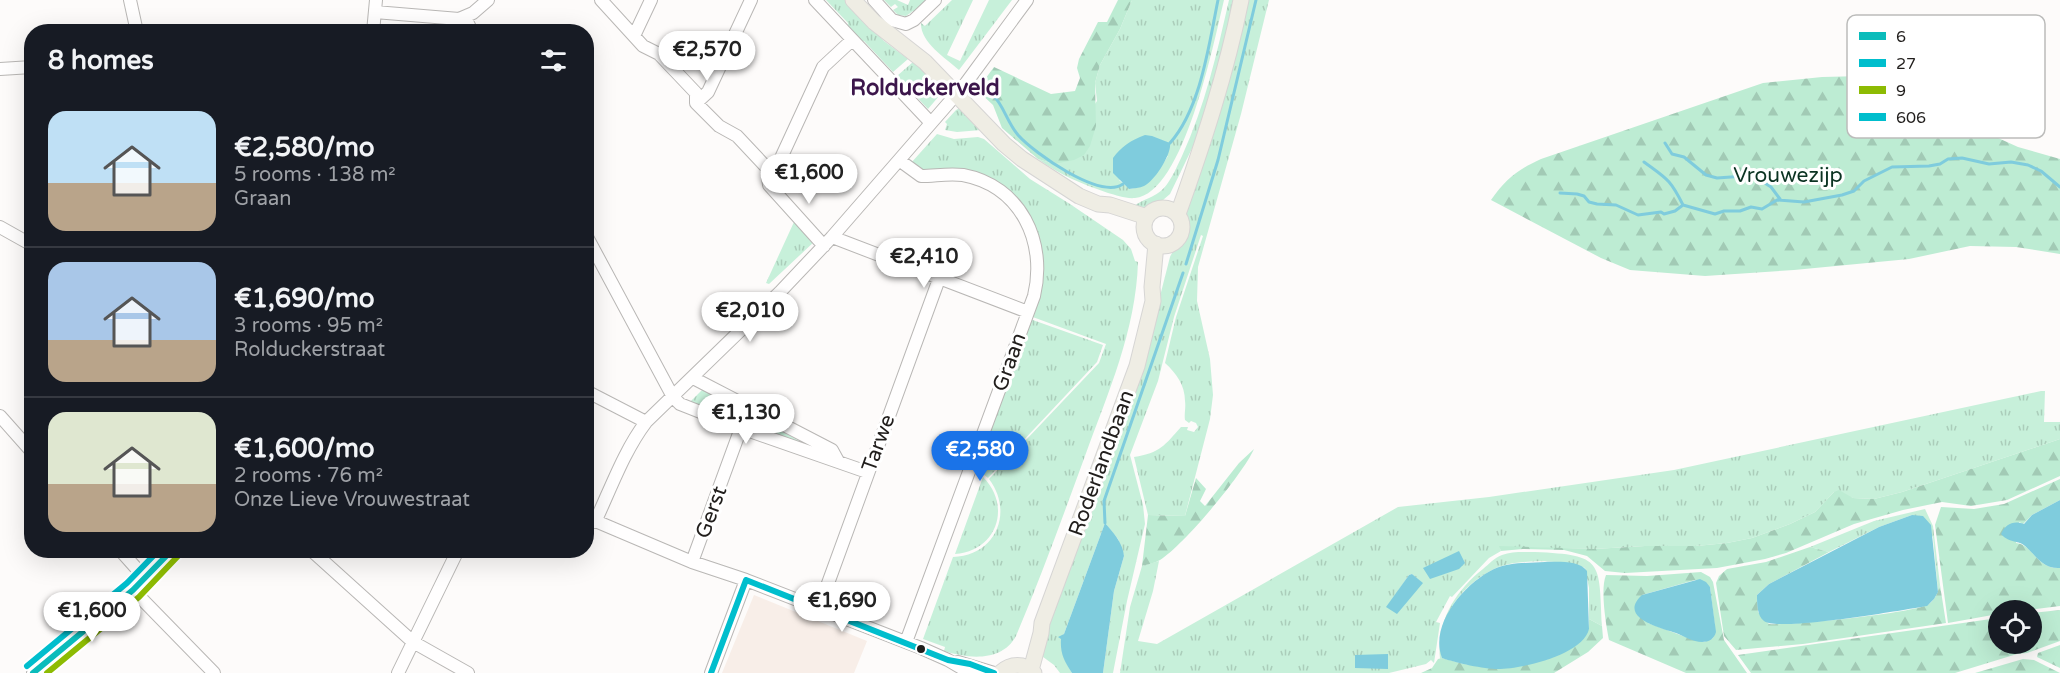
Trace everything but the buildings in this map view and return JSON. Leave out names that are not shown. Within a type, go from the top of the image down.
[{"type":"main road","points":[[854,0],[874,22],[925,62],[1004,144],[1022,159],[1054,181],[1098,204],[1110,205],[1146,222]]},
{"type":"main road","points":[[1172,211],[1192,176],[1214,110],[1226,69],[1241,0]]},
{"type":"main road","points":[[1155,210],[1172,211],[1181,220],[1182,233],[1174,243],[1162,245],[1147,237],[1146,222],[1155,210]]},
{"type":"main road","name":"Roderlandbaan","points":[[1028,669],[1041,633],[1042,623],[1137,366],[1153,301],[1160,287],[1162,245]]},
{"type":"main road","points":[[1000,673],[1010,666],[1028,669]]},
{"type":"street","points":[[130,0],[135,24]]},
{"type":"street","points":[[374,24],[375,6],[459,19],[473,13],[488,0]]},
{"type":"street","points":[[601,0],[642,46],[659,54],[696,93],[696,103],[719,126],[737,136],[767,168],[769,186],[828,242],[1028,312]]},
{"type":"street","points":[[634,36],[651,0]]},
{"type":"street","points":[[696,103],[708,92],[751,0]]},
{"type":"street","points":[[816,0],[931,123]]},
{"type":"street","points":[[874,0],[892,20],[906,24],[914,20],[935,0]]},
{"type":"street","points":[[594,514],[632,443],[646,422],[828,242],[957,94],[1027,0]]},
{"type":"street","points":[[465,17],[468,24]]},
{"type":"street","points":[[769,186],[823,67],[852,40]]},
{"type":"street","points":[[0,69],[24,68]]},
{"type":"street","name":"Graan","points":[[898,160],[921,176],[955,174],[984,182],[1002,193],[1020,212],[1032,236],[1038,257],[1037,283],[1028,312],[906,642]]},
{"type":"street","points":[[0,227],[24,240]]},
{"type":"street","points":[[594,250],[673,396],[680,404],[867,472]]},
{"type":"street","name":"Tarwe","points":[[819,608],[939,279]]},
{"type":"street","points":[[693,378],[832,450],[838,461]]},
{"type":"street","points":[[594,396],[646,422]]},
{"type":"street","points":[[0,416],[24,443]]},
{"type":"street","name":"Gerst","points":[[692,562],[741,428]]},
{"type":"street","points":[[594,521],[692,562],[746,580],[906,642],[948,660],[970,673]]},
{"type":"street","points":[[127,558],[145,578]]},
{"type":"street","points":[[33,673],[133,590],[164,558]]},
{"type":"street","points":[[320,558],[413,642],[468,673]]},
{"type":"street","points":[[398,673],[454,558]]},
{"type":"street","points":[[711,673],[746,580]]},
{"type":"street","points":[[133,590],[214,673]]},
{"type":"street","points":[[948,660],[970,664],[994,673]]},
{"type":"shaded area","points":[[754,595],[867,641],[854,673],[722,673]]},
{"type":"green space","points":[[826,0],[846,0],[884,41],[908,59],[893,72],[864,41],[860,41],[847,28],[848,23]]},
{"type":"green space","points":[[884,0],[897,0],[908,5],[910,0],[929,0],[915,14],[913,11],[906,16],[898,15],[893,10],[898,7],[895,4],[891,7]]},
{"type":"green space","points":[[952,0],[973,0],[947,55],[960,61],[989,0],[1012,0],[959,70],[929,43],[921,23],[925,26]]},
{"type":"green space","points":[[1118,0],[1132,0],[1120,29],[1100,65],[1095,83],[1096,126],[1090,146],[1084,155],[1074,160],[1054,164],[1038,159],[1002,128],[993,105],[977,90],[994,67],[1051,94],[1075,91],[1080,78],[1077,68],[1079,59],[1098,22],[1107,22]]},
{"type":"green space","points":[[1132,0],[1224,0],[1204,80],[1182,144],[1168,171],[1152,190],[1135,198],[1121,197],[1089,186],[1038,159],[1054,164],[1097,101],[1095,83],[1100,65],[1120,29]],"holes":[[[1168,156],[1153,178],[1144,185],[1130,189],[1119,180]]]},
{"type":"green space","points":[[1229,0],[1236,0],[1199,134],[1170,194],[1143,210],[1133,207],[1164,188],[1182,156],[1204,99]]},
{"type":"green space","points":[[1247,0],[1269,0],[1241,114],[1198,267],[1197,301],[1210,359],[1213,395],[1210,419],[1185,516],[1148,515],[1134,457],[1150,453],[1161,447],[1181,427],[1188,427],[1187,430],[1194,432],[1198,427],[1196,423],[1191,421],[1189,423],[1185,420],[1182,385],[1165,363],[1176,317],[1203,236],[1201,235],[1174,317],[1158,381],[1130,455],[1143,505],[1145,524],[1113,673],[1103,673],[1114,591],[1124,556],[1118,539],[1105,523],[1064,634],[1059,638],[1061,638],[1064,657],[1072,673],[1060,673],[1054,665],[1039,654],[1084,521],[1146,351],[1170,257],[1173,251],[1181,246],[1188,234],[1185,212]]},
{"type":"green space","points":[[913,62],[945,89],[928,109],[897,76]]},
{"type":"green space","name":"Vrouwezijp","points":[[1847,76],[1847,138],[1998,138],[2018,147],[2060,159],[2060,254],[2016,247],[1970,246],[1909,259],[1794,270],[1705,276],[1630,270],[1601,258],[1491,200],[1513,176],[1541,159],[1763,83]]},
{"type":"green space","points":[[962,107],[981,130],[957,132],[945,130],[947,124],[945,122]]},
{"type":"green space","points":[[937,134],[954,139],[978,137],[984,139],[1030,179],[1123,240],[1131,249],[1135,261],[1138,262],[1132,312],[1119,361],[1103,409],[1016,636],[1010,644],[994,654],[974,657],[944,651],[945,647],[923,639],[953,557],[968,555],[990,541],[1000,518],[1000,505],[989,479],[1099,363],[1106,344],[1030,316],[1042,260],[1002,189],[925,172],[911,163]]},
{"type":"green space","points":[[794,222],[815,241],[769,284],[766,283]]},
{"type":"green space","points":[[1030,319],[1103,345],[1097,362],[988,478],[976,468]]},
{"type":"green space","points":[[703,389],[829,457],[687,405]]},
{"type":"green space","points":[[2041,391],[2045,391],[2044,422],[2060,422],[2060,439],[1902,492],[1874,499],[1853,498],[1834,492],[1815,512],[1752,538],[1696,546],[1594,549],[1500,547],[1501,551],[1489,558],[1452,597],[1450,596],[1436,622],[1440,623],[1434,663],[1431,660],[1426,664],[1389,673],[1120,673],[1130,607],[1142,566],[1159,561],[1153,591],[1138,641],[1157,644],[1398,507],[1489,497],[1674,470]],"holes":[[[1412,574],[1422,583],[1416,590],[1387,607],[1409,575]]]},
{"type":"green space","points":[[2060,439],[2060,476],[2007,500],[1971,506],[1942,502],[1903,510],[1854,524],[1786,553],[1765,559],[1717,568],[1625,573],[1605,571],[1587,556],[1564,550],[1501,551],[1499,546],[1594,549],[1727,543],[1752,538],[1790,524],[1815,512],[1834,492],[1839,490],[1853,498],[1874,499],[1902,492]]},
{"type":"green space","points":[[1254,449],[1226,491],[1183,540],[1160,560],[1142,566],[1148,515],[1185,516],[1196,478],[1206,489],[1200,501],[1205,506],[1239,463]]},
{"type":"green space","points":[[983,477],[997,501],[996,525],[981,545],[955,554]]},
{"type":"green space","points":[[2060,479],[2060,500],[2032,515],[2023,524],[2019,522],[2016,543],[2022,544],[2046,565],[2060,568],[2060,606],[2042,608],[2042,600],[1988,600],[1988,616],[1948,623],[1935,525],[1941,507],[1974,509],[2004,504]]},
{"type":"green space","points":[[1925,509],[1933,526],[1940,585],[1938,592],[1933,537],[1912,515],[1879,527],[1829,552],[1810,547],[1874,521]]},
{"type":"green space","points":[[1810,547],[1829,552],[1769,584],[1757,595],[1758,612],[1769,624],[1851,618],[1919,608],[1933,600],[1940,585],[1946,623],[1803,644],[1736,650],[1724,636],[1716,583],[1719,576],[1727,569],[1766,562]]},
{"type":"green space","points":[[1514,552],[1574,556],[1586,560],[1593,566],[1598,575],[1600,587],[1602,626],[1589,619],[1589,588],[1585,568],[1552,562],[1503,565],[1482,576],[1471,585],[1453,606],[1442,630],[1442,658],[1440,659],[1441,632],[1444,620],[1464,587],[1499,556]]},
{"type":"green space","points":[[1701,572],[1710,577],[1713,582],[1724,640],[1747,673],[1686,673],[1609,640],[1604,598],[1606,575],[1647,576]],"holes":[[[1695,580],[1710,587],[1715,627],[1713,638],[1704,642],[1648,623],[1642,595]]]},
{"type":"green space","points":[[2060,610],[2060,641],[2042,648],[2042,612]]},
{"type":"green space","points":[[1589,619],[1602,626],[1603,638],[1588,652],[1554,673],[1421,673],[1432,668],[1438,659],[1442,658],[1464,664],[1506,668],[1548,659],[1589,629]]},
{"type":"green space","points":[[1988,619],[1988,654],[2017,654],[1955,673],[1751,673],[1738,655]]},
{"type":"green space","points":[[2060,645],[2060,668],[2037,657],[2042,652]]},
{"type":"green space","points":[[2023,659],[2034,660],[2060,673],[1975,673]]},
{"type":"water","points":[[1145,135],[1170,143],[1170,148],[1162,167],[1153,179],[1141,187],[1129,189],[1113,173],[1113,158],[1127,144]]},
{"type":"water","points":[[2060,500],[2060,568],[2054,568],[2040,561],[2023,544],[2001,534],[2007,525],[2017,522],[2024,524],[2032,515]]},
{"type":"water","points":[[1912,515],[1923,516],[1931,525],[1938,592],[1927,606],[1792,624],[1774,624],[1762,619],[1758,609],[1757,595],[1769,584],[1879,527]]},
{"type":"water","points":[[1105,523],[1120,542],[1124,556],[1114,591],[1103,673],[1072,673],[1063,657],[1061,639],[1058,637],[1064,634]]},
{"type":"water","points":[[1459,551],[1465,563],[1459,569],[1430,579],[1423,568]]},
{"type":"water","points":[[1519,563],[1573,563],[1587,571],[1589,629],[1584,638],[1564,653],[1550,659],[1508,668],[1478,667],[1442,658],[1439,645],[1441,632],[1445,619],[1461,594],[1483,575],[1494,569]]},
{"type":"water","points":[[1412,574],[1423,583],[1397,614],[1386,607]]},
{"type":"water","points":[[1700,579],[1710,587],[1716,632],[1709,641],[1695,641],[1652,625],[1638,616],[1635,610],[1636,603],[1642,595]]},
{"type":"water","points":[[1388,654],[1388,669],[1355,668],[1355,655]]},
{"type":"waterway","points":[[1170,143],[1181,129],[1196,94],[1207,55],[1218,0]]},
{"type":"waterway","points":[[1186,264],[1218,160],[1256,0]]},
{"type":"waterway","points":[[993,95],[1018,135],[1052,163],[1099,186],[1113,187],[1123,184]]},
{"type":"waterway","points":[[1665,143],[1672,154],[1684,157],[1706,175],[1717,178],[1745,176],[1760,180],[1771,187],[1780,199]]},
{"type":"waterway","name":"Vrouwezijp","points":[[1560,193],[1577,194],[1584,196],[1589,202],[1616,205],[1638,215],[1661,212],[1664,214],[1675,211],[1683,205],[1715,214],[1724,211],[1740,211],[1751,207],[1762,209],[1777,200],[1804,202],[1842,195],[1854,191],[1864,181],[1892,167],[1929,166],[1940,164],[1948,159],[1962,158],[1989,164],[2011,162],[2028,165],[2041,171],[2060,187]]},
{"type":"waterway","points":[[1644,162],[1667,180],[1683,205]]},
{"type":"waterway","points":[[1105,523],[1104,501],[1183,273]]},
{"type":"transit line","name":"606","points":[[27,666],[127,583],[151,558]]},
{"type":"transit line","name":"6","points":[[33,673],[133,590],[164,558]]},
{"type":"transit line","name":"9","points":[[47,673],[139,597],[176,558]]},
{"type":"transit line","name":"27","points":[[746,580],[948,660],[970,664],[994,673]]},
{"type":"transit line","name":"27","points":[[711,673],[746,580]]},
{"type":"district","name":"Rolduckerveld","points":[[925,87]]}]
